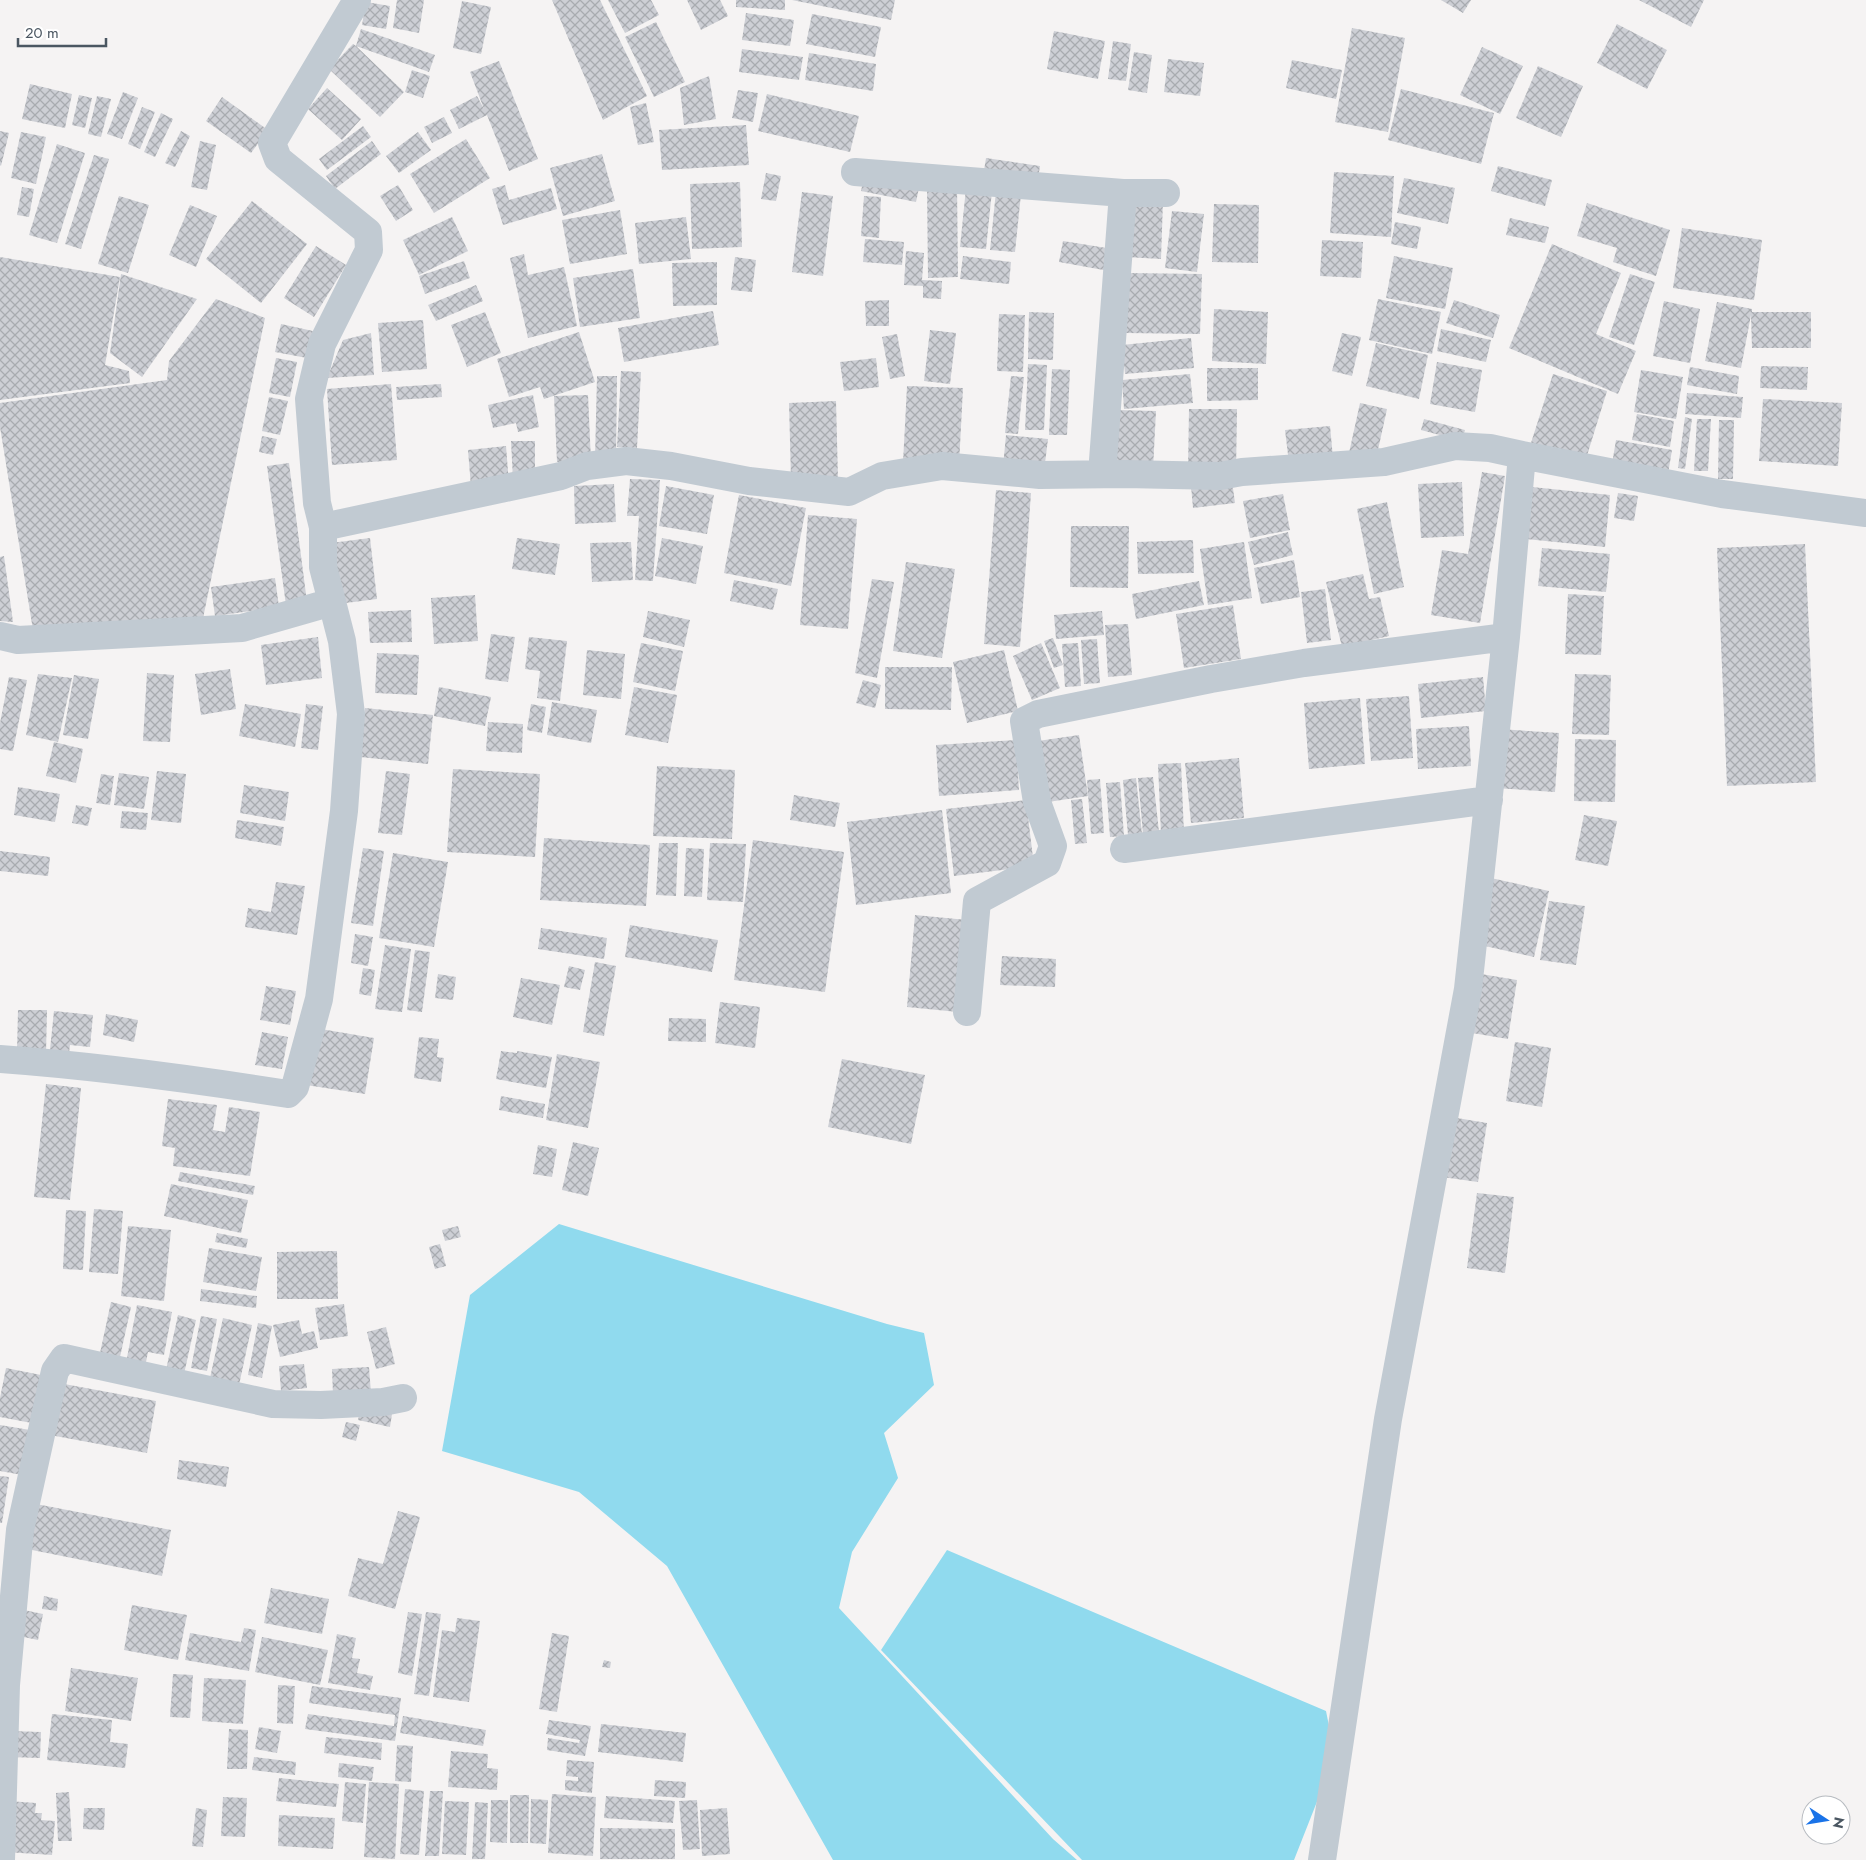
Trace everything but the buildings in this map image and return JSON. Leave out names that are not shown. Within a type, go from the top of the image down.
[{"type":"street","points":[[0,1059],[171,1076],[288,1094],[295,1087],[319,999],[344,811],[350,714],[342,641],[323,567],[323,527],[317,503],[308,399],[322,344],[369,250],[368,232],[278,159],[272,143],[357,0]]},
{"type":"street","points":[[855,172],[1122,193],[1166,193]]},
{"type":"street","points":[[1102,474],[1122,193]]},
{"type":"street","points":[[323,527],[561,476],[587,466],[626,461],[671,466],[749,481],[849,492],[882,476],[942,466],[1040,475],[1220,476],[1242,472],[1384,462],[1455,446],[1490,448],[1722,494],[1866,513]]},
{"type":"street","points":[[1322,1860],[1388,1419],[1468,989],[1506,638],[1522,455]]},
{"type":"street","points":[[0,636],[18,640],[242,628],[332,602]]},
{"type":"street","points":[[967,1012],[977,901],[1047,863],[1053,846],[1037,802],[1024,721],[1038,714],[1304,663],[1506,638]]},
{"type":"street","points":[[1124,849],[1489,800]]},
{"type":"street","points":[[1,1860],[10,1529],[55,1370],[64,1358],[273,1404],[321,1405],[383,1402],[403,1398]]},
{"type":"water","points":[[559,1224],[887,1324],[924,1333],[934,1385],[884,1433],[898,1478],[852,1552],[839,1608],[1053,1839],[1077,1860],[833,1860],[667,1566],[579,1492],[442,1451],[470,1295]]},
{"type":"water","points":[[947,1550],[1326,1711],[1335,1756],[1294,1860],[1082,1860],[881,1650]]}]
